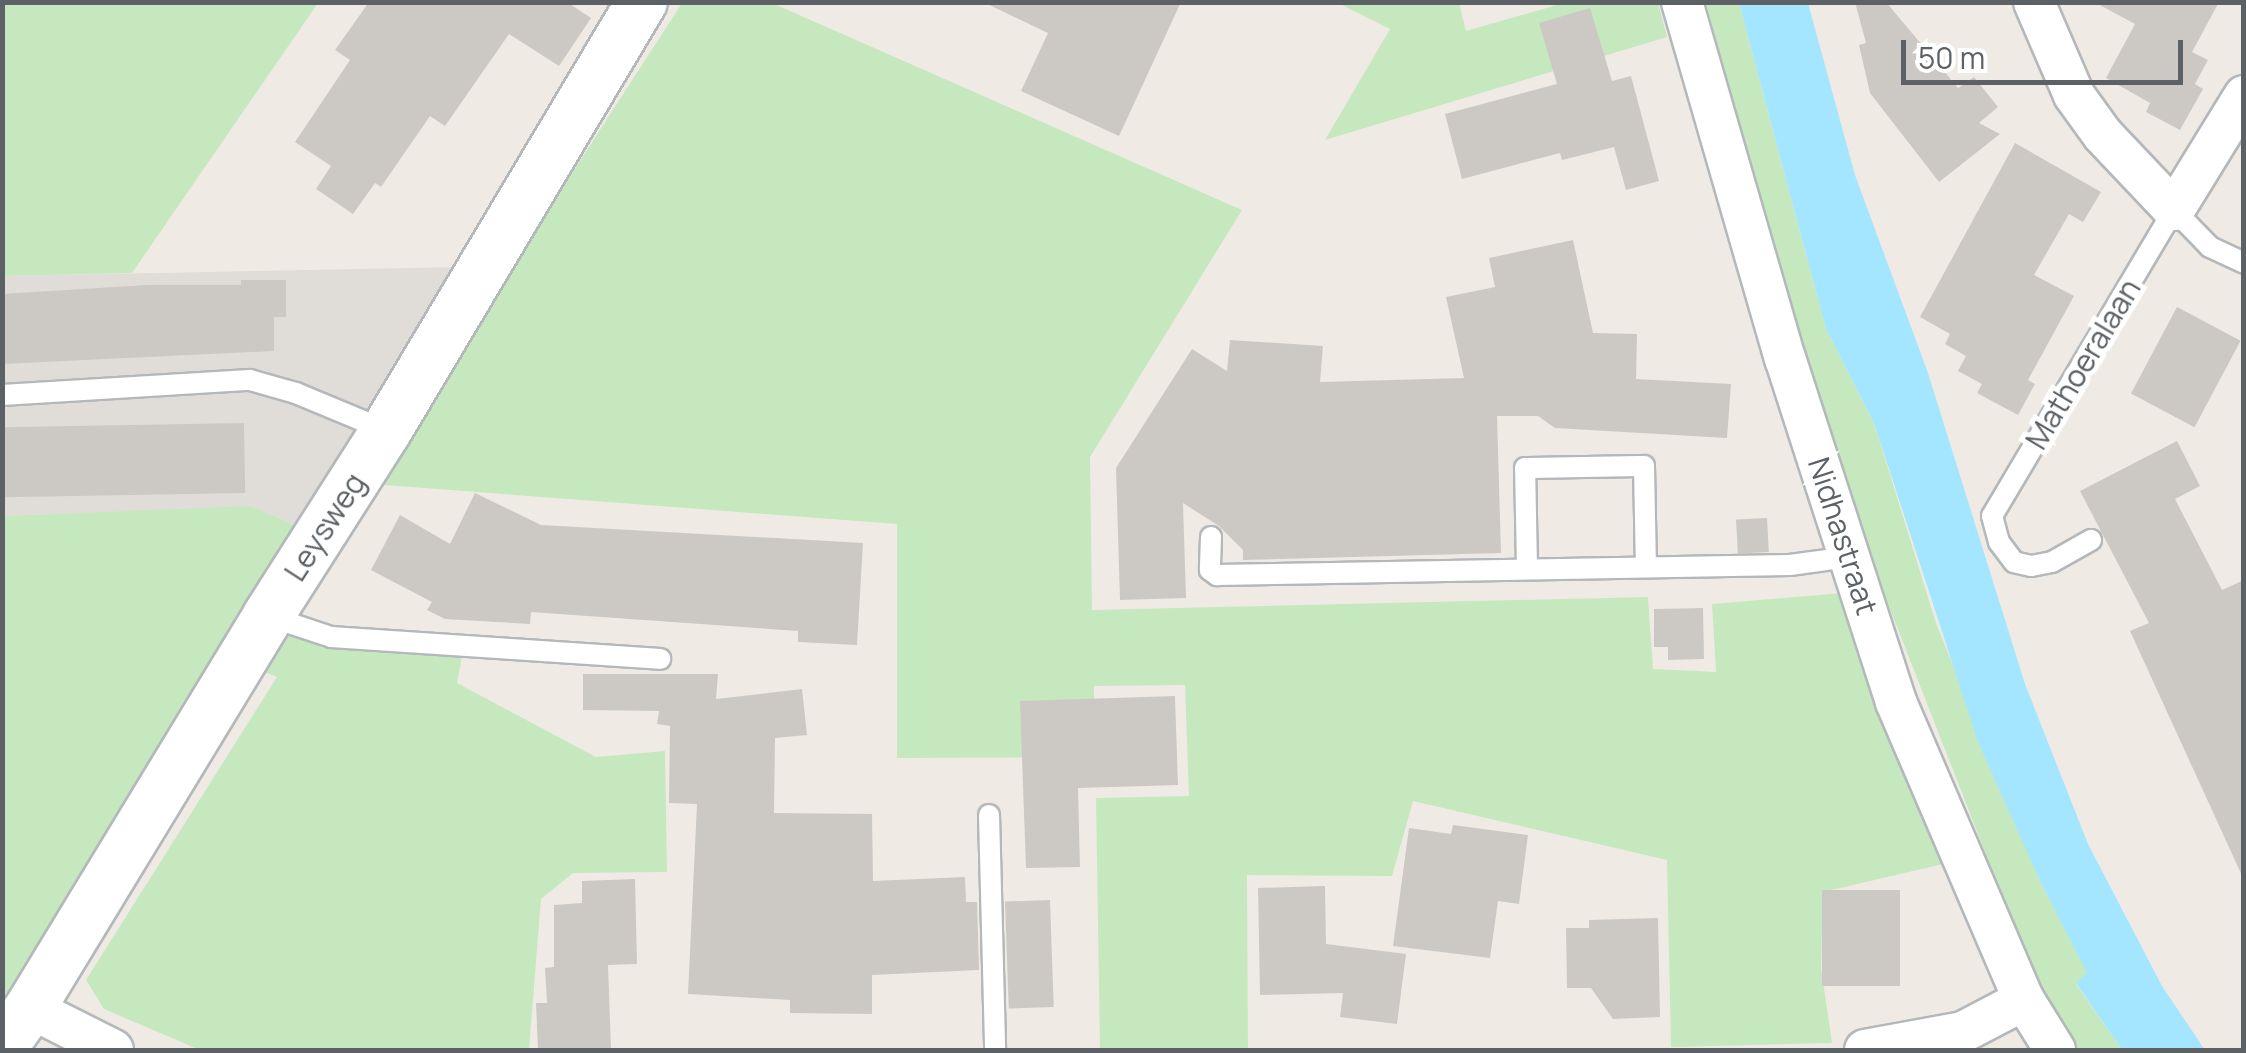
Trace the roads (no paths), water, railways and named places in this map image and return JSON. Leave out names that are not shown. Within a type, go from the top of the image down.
[{"type":"street","name":"Leysweg","points":[[16,1028],[386,431],[642,2]]},
{"type":"street","name":"Nidhastraat","points":[[1682,2],[1785,358],[1896,702],[2024,1000],[2055,1050]]},
{"type":"street","points":[[2034,2],[2074,95],[2103,135],[2174,210]]},
{"type":"street","name":"Mathoeralaan","points":[[2174,210],[2244,96]]},
{"type":"street","points":[[1865,1050],[1964,1032],[2024,1000]]},
{"type":"street","points":[[16,1028],[113,1050]]},
{"type":"lane","points":[[2174,210],[2210,248],[2244,263]]},
{"type":"lane","name":"Mathoeralaan","points":[[2091,540],[2052,562],[2030,566],[2014,562],[1998,542],[1992,516],[2174,210]]},
{"type":"lane","points":[[2,395],[250,380],[296,392],[386,431]]},
{"type":"lane","points":[[1526,568],[1525,468],[1644,466],[1646,566]]},
{"type":"lane","points":[[1211,536],[1210,570],[1217,575],[1790,565],[1850,556]]},
{"type":"lane","points":[[268,616],[331,637],[660,659]]},
{"type":"lane","points":[[989,815],[996,1050]]},
{"type":"water","points":[[1739,3],[1808,3],[1855,175],[1928,373],[2025,684],[2088,844],[2162,986],[2205,1050],[2122,1050],[2076,983],[2087,973],[2041,883],[1978,742],[1874,423],[1826,329]]}]
